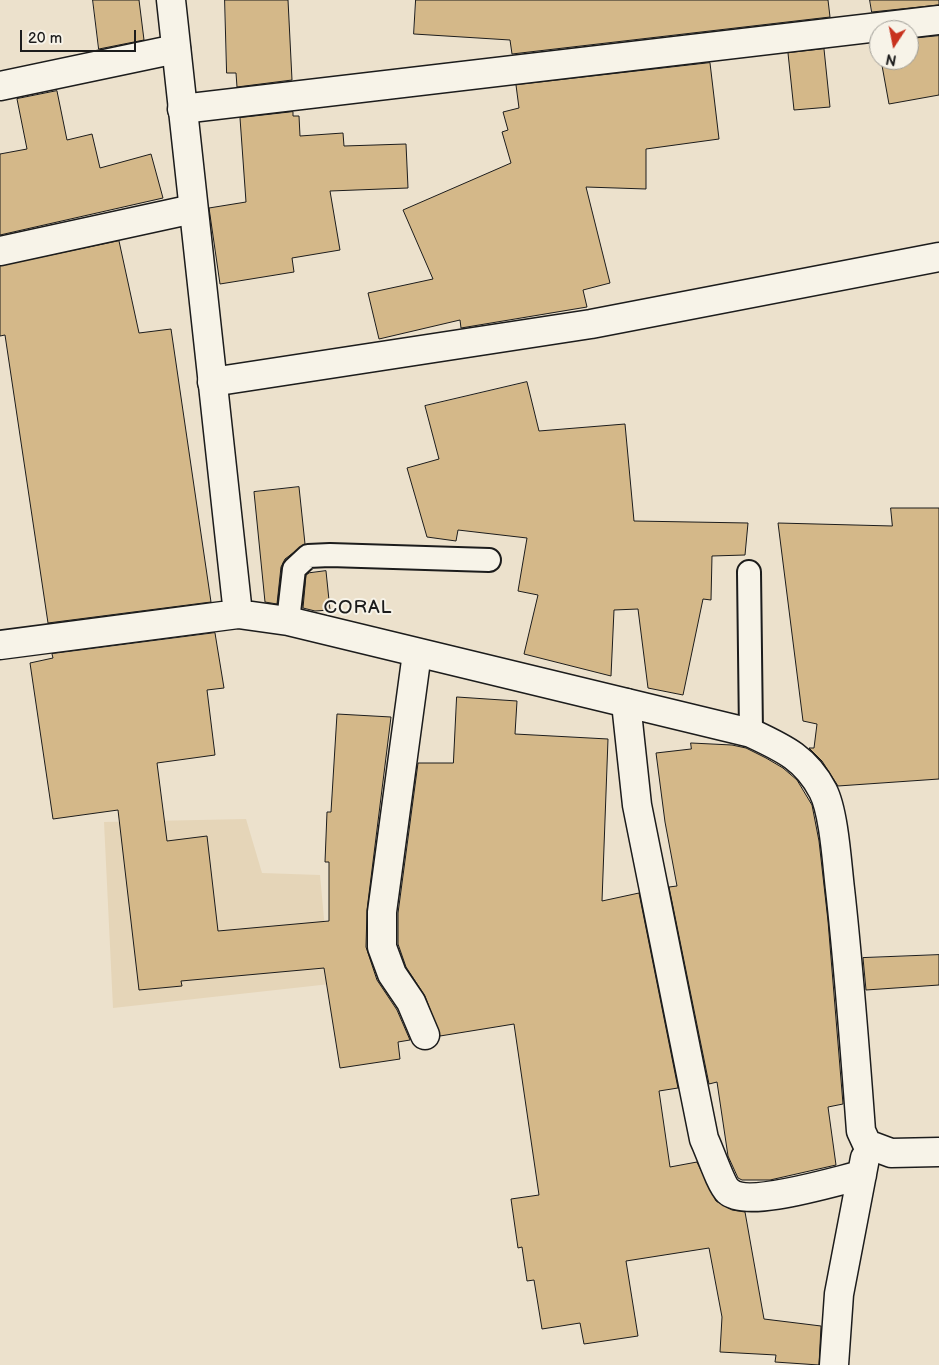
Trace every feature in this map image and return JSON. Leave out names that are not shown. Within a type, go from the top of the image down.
[{"type":"street","points":[[171,0],[238,614]]},
{"type":"street","points":[[182,110],[939,20]]},
{"type":"street","points":[[0,86],[176,49]]},
{"type":"street","points":[[0,251],[193,209]]},
{"type":"street","points":[[212,382],[591,324],[939,257]]},
{"type":"street","points":[[0,645],[238,614],[288,621],[751,733],[788,751],[807,767],[824,793],[834,840],[850,982],[860,1131],[868,1144],[891,1153],[939,1152]]},
{"type":"street","points":[[417,652],[382,912],[382,947],[392,974],[411,1002],[425,1035]]},
{"type":"street","points":[[626,703],[637,805],[702,1129],[726,1190],[738,1197],[760,1198],[862,1175]]},
{"type":"street","points":[[834,1365],[839,1294],[868,1144]]},
{"type":"lane","points":[[288,621],[294,569],[308,556],[489,560]]},
{"type":"lane","points":[[749,572],[751,733]]},
{"type":"shaded area","points":[[246,819],[262,873],[320,875],[330,984],[113,1008],[104,822]]},
{"type":"building","points":[[93,0],[139,0],[144,40],[99,49]]},
{"type":"building","points":[[225,0],[288,0],[292,80],[237,87],[236,73],[227,73]]},
{"type":"building","points":[[416,0],[828,0],[830,17],[512,54],[510,40],[414,34]]},
{"type":"building","points":[[870,0],[939,0],[939,5],[872,12]]},
{"type":"building","points":[[939,36],[939,95],[889,104],[883,70],[919,70],[919,38]]},
{"type":"building","points":[[824,49],[830,107],[794,110],[788,53]]},
{"type":"building","points":[[710,63],[719,139],[646,149],[646,189],[586,187],[610,283],[583,290],[587,307],[461,328],[460,320],[379,339],[368,293],[433,279],[403,210],[511,163],[502,132],[508,130],[503,112],[519,108],[516,85]]},
{"type":"building","points":[[57,91],[67,140],[92,134],[100,168],[151,154],[163,198],[0,235],[0,154],[27,149],[17,99]]},
{"type":"building","points":[[293,112],[293,116],[299,116],[300,136],[343,133],[344,146],[406,144],[408,188],[330,191],[340,250],[292,258],[294,272],[220,284],[209,208],[246,202],[240,118]]},
{"type":"building","points":[[119,241],[139,333],[171,329],[211,602],[48,623],[5,335],[0,336],[0,266]]},
{"type":"building","points":[[527,382],[539,431],[625,424],[634,521],[748,523],[745,555],[712,556],[711,600],[703,599],[683,695],[648,688],[638,609],[614,610],[611,676],[524,654],[538,595],[518,591],[527,538],[458,530],[456,541],[427,537],[407,468],[439,459],[425,406]]},
{"type":"building","points":[[299,487],[305,544],[285,559],[281,567],[277,604],[265,602],[254,492]]},
{"type":"building","points":[[891,508],[939,508],[939,779],[838,786],[822,761],[809,748],[814,748],[817,724],[803,721],[778,523],[892,526]]},
{"type":"building","points":[[326,571],[330,610],[315,611],[303,608],[306,575]]},
{"type":"building","points":[[215,633],[224,688],[207,690],[215,755],[157,763],[167,841],[207,836],[218,931],[329,921],[329,862],[325,862],[327,812],[331,812],[337,714],[391,717],[367,910],[366,947],[377,980],[397,1010],[410,1040],[398,1042],[400,1059],[340,1068],[324,968],[181,981],[182,986],[139,990],[118,810],[53,819],[30,663],[53,658],[52,654]]},
{"type":"building","points":[[457,697],[517,701],[515,734],[608,739],[602,901],[639,893],[678,1088],[659,1091],[670,1167],[697,1162],[716,1201],[732,1210],[745,1212],[764,1319],[821,1326],[819,1365],[775,1362],[776,1355],[720,1352],[722,1317],[709,1248],[626,1261],[638,1336],[584,1344],[580,1323],[542,1329],[534,1280],[527,1281],[522,1247],[518,1248],[511,1199],[539,1195],[514,1024],[440,1036],[425,996],[406,967],[398,944],[398,913],[418,763],[453,763]]},
{"type":"building","points":[[691,743],[732,745],[746,748],[766,758],[783,768],[797,780],[812,805],[819,841],[828,921],[843,1104],[828,1107],[836,1165],[770,1180],[742,1180],[738,1178],[728,1156],[717,1082],[709,1084],[669,887],[677,886],[665,822],[656,753],[691,749]]},
{"type":"building","points":[[939,955],[939,985],[866,990],[863,958]]},
{"type":"district","name":"CORAL","points":[[358,608]]}]
